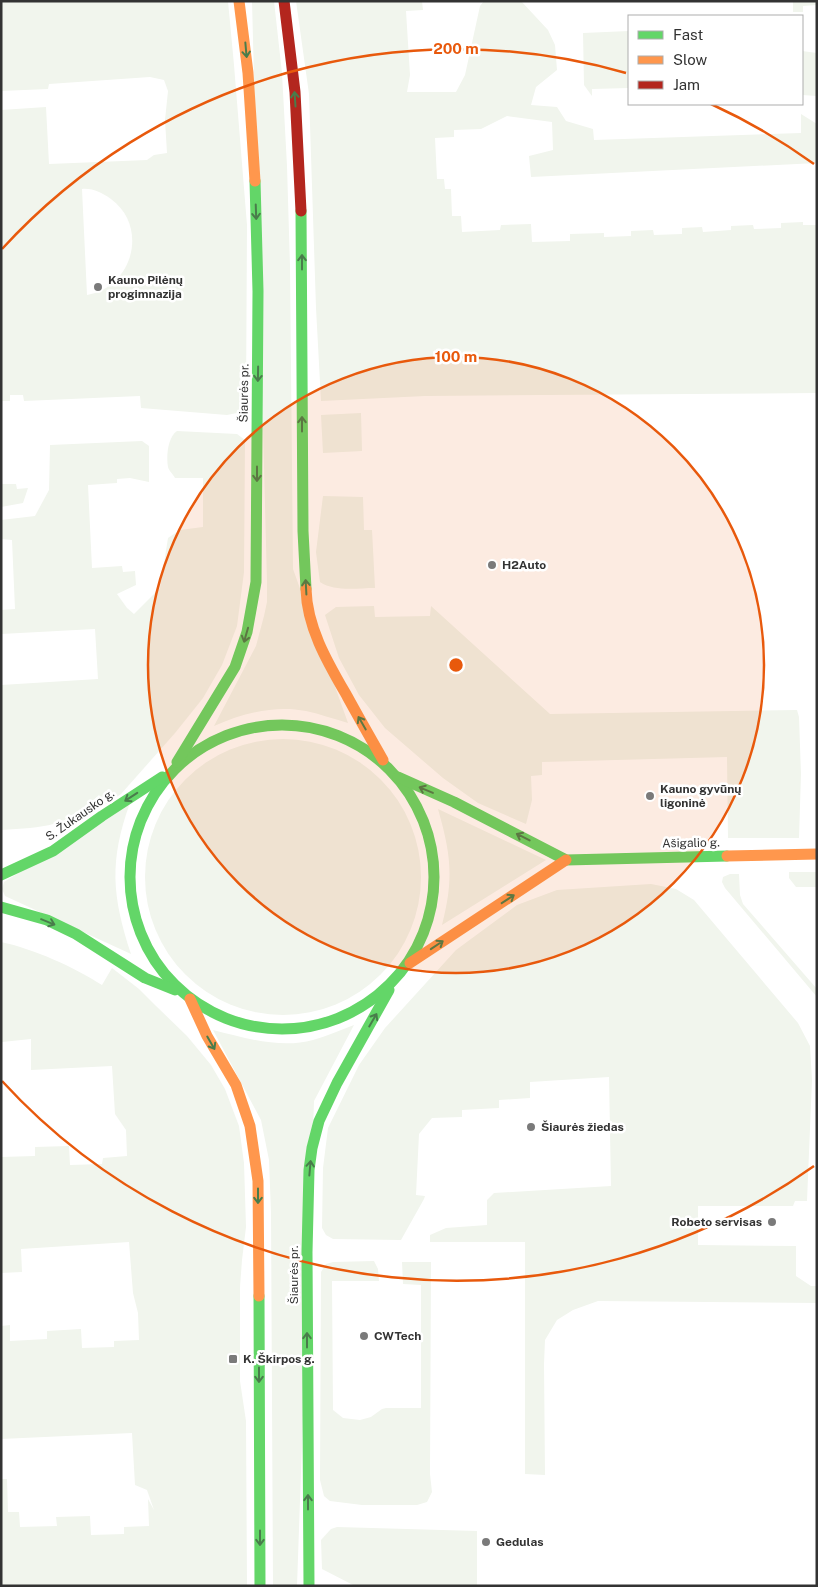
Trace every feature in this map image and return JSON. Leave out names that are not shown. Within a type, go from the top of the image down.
[{"type":"main road","name":"Šiaurės pr.","points":[[185,996],[158,968],[143,939],[132,908],[130,870],[135,837],[149,802],[173,768],[233,670],[242,649],[250,620],[256,582],[259,318],[256,211],[246,44],[239,1]]},
{"type":"main road","points":[[1,907],[47,920],[76,934],[145,978],[185,996],[213,1013],[240,1023],[268,1029],[296,1029],[324,1024],[350,1014],[368,1004],[392,985],[407,965],[421,940],[430,913],[434,884],[433,855],[426,827],[414,801],[386,765],[327,662],[315,634],[306,598],[302,531],[302,251],[300,172],[295,92],[284,1]]},
{"type":"main road","name":"S. Žukausko g.","points":[[1,875],[53,851],[173,768],[219,739],[243,730],[268,725],[294,725],[319,729],[343,737],[366,750],[386,765]]},
{"type":"main road","name":"Ašigalio g.","points":[[398,778],[454,802],[566,860],[817,854]]},
{"type":"main road","points":[[407,965],[566,860]]},
{"type":"main road","name":"Šiaurės pr.","points":[[309,1586],[307,1252],[309,1170],[312,1148],[319,1121],[337,1083],[392,985]]},
{"type":"main road","points":[[185,996],[236,1085],[250,1126],[258,1181],[260,1586]]},
{"type":"shaded area","points":[[1,1],[228,1],[247,225],[246,404],[237,413],[227,415],[141,408],[140,396],[24,401],[23,395],[10,395],[10,401],[1,401],[1,110],[46,107],[49,164],[147,160],[154,155],[167,153],[165,120],[168,91],[164,80],[150,77],[49,84],[48,89],[1,91]],"holes":[[[82,189],[94,190],[111,199],[123,211],[130,225],[132,240],[131,254],[125,268],[116,281],[103,290],[87,295]]]},
{"type":"shaded area","points":[[252,1],[274,1],[282,73],[290,266],[293,569],[348,723],[306,711],[283,709],[259,711],[236,717],[214,726],[256,646],[267,602]]},
{"type":"shaded area","points":[[296,1],[422,1],[423,10],[406,11],[410,75],[407,92],[456,92],[465,75],[480,6],[484,1],[521,1],[548,30],[555,45],[557,70],[536,87],[531,105],[557,107],[566,121],[593,129],[594,140],[801,133],[801,114],[817,124],[817,163],[531,177],[529,156],[553,150],[552,122],[507,116],[481,129],[454,130],[454,137],[435,138],[437,179],[444,179],[445,189],[451,189],[452,216],[461,216],[462,232],[500,230],[501,225],[531,224],[532,242],[570,241],[570,234],[604,233],[604,237],[631,236],[631,231],[653,230],[654,235],[682,234],[682,228],[702,227],[703,232],[731,230],[731,226],[753,225],[754,229],[781,228],[781,223],[803,222],[803,225],[817,225],[817,393],[425,396],[321,401],[309,94]]},
{"type":"shaded area","points":[[793,1],[817,1],[817,5],[803,6],[803,12],[793,12]]},
{"type":"shaded area","points":[[628,31],[628,88],[592,89],[592,96],[584,85],[583,33]]},
{"type":"shaded area","points":[[803,51],[817,53],[817,96],[803,95]]},
{"type":"shaded area","points":[[361,413],[362,451],[323,453],[321,415]]},
{"type":"shaded area","points":[[177,431],[237,434],[245,440],[244,572],[237,626],[222,665],[203,698],[121,794],[106,804],[99,795],[76,814],[54,824],[1,830],[1,685],[98,679],[95,629],[1,634],[1,610],[15,609],[12,540],[1,539],[1,520],[35,516],[49,490],[50,445],[142,441],[149,446],[149,482],[130,478],[117,479],[117,483],[88,485],[92,568],[122,566],[123,572],[135,571],[136,585],[117,594],[134,614],[160,588],[168,538],[180,530],[203,527],[203,478],[175,478],[168,467],[168,447]]},
{"type":"shaded area","points":[[1,484],[16,484],[17,489],[28,488],[23,503],[1,507]]},
{"type":"shaded area","points":[[323,496],[363,497],[364,530],[372,530],[375,588],[339,588],[320,582],[316,552]]},
{"type":"shaded area","points":[[374,606],[375,617],[430,616],[431,606],[550,714],[797,710],[799,717],[801,774],[799,838],[728,838],[727,757],[542,762],[542,775],[531,776],[532,800],[526,824],[478,803],[443,778],[385,728],[359,695],[339,658],[325,615],[336,607]]},
{"type":"shaded area","points":[[283,739],[310,742],[336,749],[360,762],[381,779],[398,800],[411,824],[418,850],[421,877],[418,904],[411,930],[398,954],[381,975],[360,992],[336,1005],[310,1012],[283,1015],[256,1012],[230,1005],[206,992],[185,975],[168,954],[155,930],[148,904],[145,877],[148,850],[155,824],[168,800],[185,779],[206,762],[230,749],[256,742]]},
{"type":"shaded area","points":[[130,803],[119,843],[115,878],[120,914],[131,954],[5,896],[2,889],[4,882]]},
{"type":"shaded area","points":[[438,809],[546,860],[442,925],[448,894],[449,867],[446,840]]},
{"type":"shaded area","points":[[789,872],[817,872],[817,887],[796,887],[789,878]]},
{"type":"shaded area","points":[[730,874],[739,874],[740,895],[743,904],[817,989],[817,997],[725,888],[722,882],[723,877]]},
{"type":"shaded area","points":[[651,884],[676,889],[694,900],[798,1023],[810,1046],[812,1080],[807,1201],[795,1201],[793,1206],[698,1206],[698,1245],[796,1246],[796,1276],[811,1286],[817,1286],[817,1303],[598,1301],[573,1310],[557,1320],[545,1340],[545,1475],[525,1474],[525,1242],[430,1242],[430,1235],[446,1228],[487,1225],[487,1200],[494,1193],[611,1186],[609,1077],[530,1082],[530,1098],[499,1100],[499,1108],[462,1110],[462,1117],[432,1118],[419,1134],[416,1195],[425,1196],[401,1240],[333,1239],[326,1235],[322,1228],[323,1168],[328,1128],[359,1065],[385,1028],[456,950],[517,905],[557,890]]},
{"type":"shaded area","points":[[1,942],[53,959],[102,985],[112,968],[139,989],[187,1036],[211,1065],[225,1089],[239,1126],[244,1163],[246,1227],[240,1287],[240,1381],[246,1421],[247,1586],[1,1586],[1,1479],[7,1479],[8,1512],[19,1512],[20,1527],[57,1526],[56,1517],[90,1516],[91,1535],[124,1534],[124,1527],[149,1526],[148,1499],[154,1510],[147,1490],[135,1485],[132,1433],[1,1439],[1,1326],[10,1325],[10,1341],[47,1339],[47,1331],[81,1329],[82,1348],[114,1347],[114,1341],[139,1340],[138,1313],[133,1293],[129,1242],[21,1249],[22,1272],[1,1273],[1,1157],[35,1156],[35,1147],[69,1146],[70,1165],[102,1164],[103,1158],[127,1156],[126,1130],[115,1114],[112,1066],[31,1070],[31,1039],[2,1042],[1,1045]]},
{"type":"shaded area","points":[[354,1025],[314,1101],[297,1586],[273,1586],[271,1213],[269,1160],[261,1120],[213,1030],[263,1041],[288,1043],[313,1040]]},
{"type":"shaded area","points":[[374,1261],[378,1269],[379,1281],[332,1281],[333,1410],[343,1418],[360,1420],[371,1417],[386,1408],[421,1408],[421,1285],[403,1284],[402,1262],[431,1262],[430,1474],[432,1492],[427,1502],[417,1505],[362,1505],[330,1501],[324,1496],[320,1480],[321,1272],[326,1264],[333,1262]]},
{"type":"shaded area","points":[[337,1527],[477,1531],[477,1586],[355,1586],[322,1569],[321,1540],[331,1529]]},
{"type":"traffic: fast","points":[[177,762],[235,667],[247,632],[256,582],[258,291],[255,181]]},
{"type":"traffic: fast","points":[[301,211],[303,531],[306,589]]},
{"type":"traffic: fast","points":[[282,725],[312,728],[340,736],[367,750],[390,769],[409,792],[423,819],[431,847],[434,877],[431,907],[423,935],[409,962],[390,985],[367,1004],[340,1018],[312,1026],[282,1029],[252,1026],[224,1018],[197,1004],[174,985],[155,962],[141,935],[133,907],[130,877],[133,847],[141,819],[155,792],[174,769],[197,750],[224,736],[252,728],[282,725]]},
{"type":"traffic: fast","points":[[1,875],[53,851],[162,777]]},
{"type":"traffic: fast","points":[[398,777],[454,802],[566,860],[727,856]]},
{"type":"traffic: fast","points":[[1,907],[47,920],[76,934],[145,978],[175,990]]},
{"type":"traffic: fast","points":[[309,1586],[307,1252],[309,1170],[319,1121],[337,1083],[389,990]]},
{"type":"traffic: fast","points":[[259,1296],[260,1586]]},
{"type":"traffic: slow","points":[[239,1],[248,73],[255,181]]},
{"type":"traffic: slow","points":[[306,589],[310,618],[320,645],[383,760]]},
{"type":"traffic: slow","points":[[727,856],[817,854]]},
{"type":"traffic: slow","points":[[410,963],[566,860]]},
{"type":"traffic: slow","points":[[190,999],[207,1036],[236,1085],[250,1126],[258,1181],[259,1296]]},
{"type":"traffic: jam","points":[[284,1],[295,92],[301,211]]},
{"type":"place","name":"Kauno Pilėnų progimnazija","points":[[98,287]]},
{"type":"place","name":"H2Auto","points":[[492,565]]},
{"type":"place","name":"Kauno gyvūnų ligoninė","points":[[650,796]]},
{"type":"place","name":"Šiaurės žiedas","points":[[531,1127]]},
{"type":"place","name":"Robeto servisas","points":[[772,1222]]},
{"type":"place","name":"CWTech","points":[[364,1336]]},
{"type":"place","name":"K. Škirpos g.","points":[[233,1359]]},
{"type":"place","name":"Gedulas","points":[[486,1542]]}]
